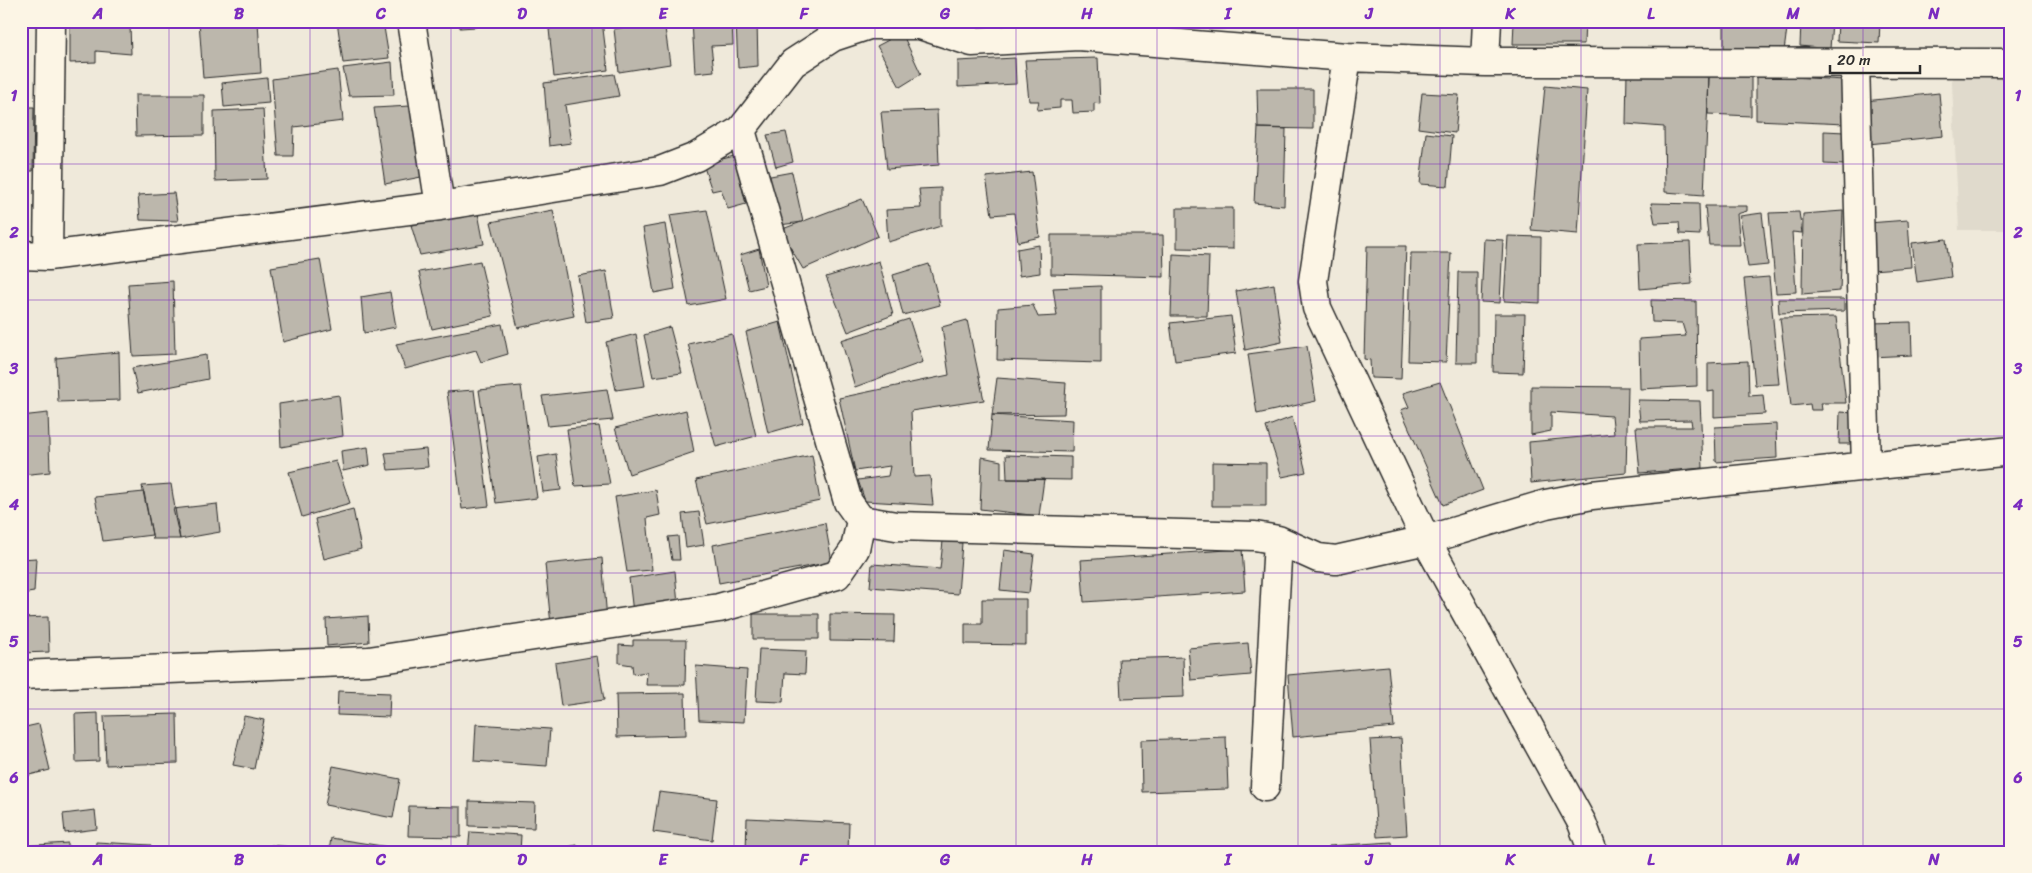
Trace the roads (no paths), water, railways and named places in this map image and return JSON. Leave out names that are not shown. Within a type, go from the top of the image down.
[{"type":"street","points":[[48,256],[51,21]]},
{"type":"street","points":[[411,21],[440,206]]},
{"type":"street","points":[[1485,62],[1487,21]]},
{"type":"street","points":[[21,255],[48,256],[440,206],[660,171],[696,157],[741,130],[793,63],[833,38],[869,26],[920,23],[972,42],[1078,29],[1348,58],[1485,62],[2011,63]]},
{"type":"street","points":[[1348,58],[1313,281],[1317,308],[1426,540],[1582,823],[1593,852]]},
{"type":"street","points":[[1855,63],[1866,467]]},
{"type":"street","points":[[741,130],[848,502],[861,520],[896,526],[1255,536],[1278,540],[1318,558],[1336,560],[1426,540],[1546,504],[1592,495],[2011,451]]},
{"type":"street","points":[[21,675],[369,661],[719,608],[837,575],[855,549],[861,520]]},
{"type":"street","points":[[1265,787],[1278,540]]}]
